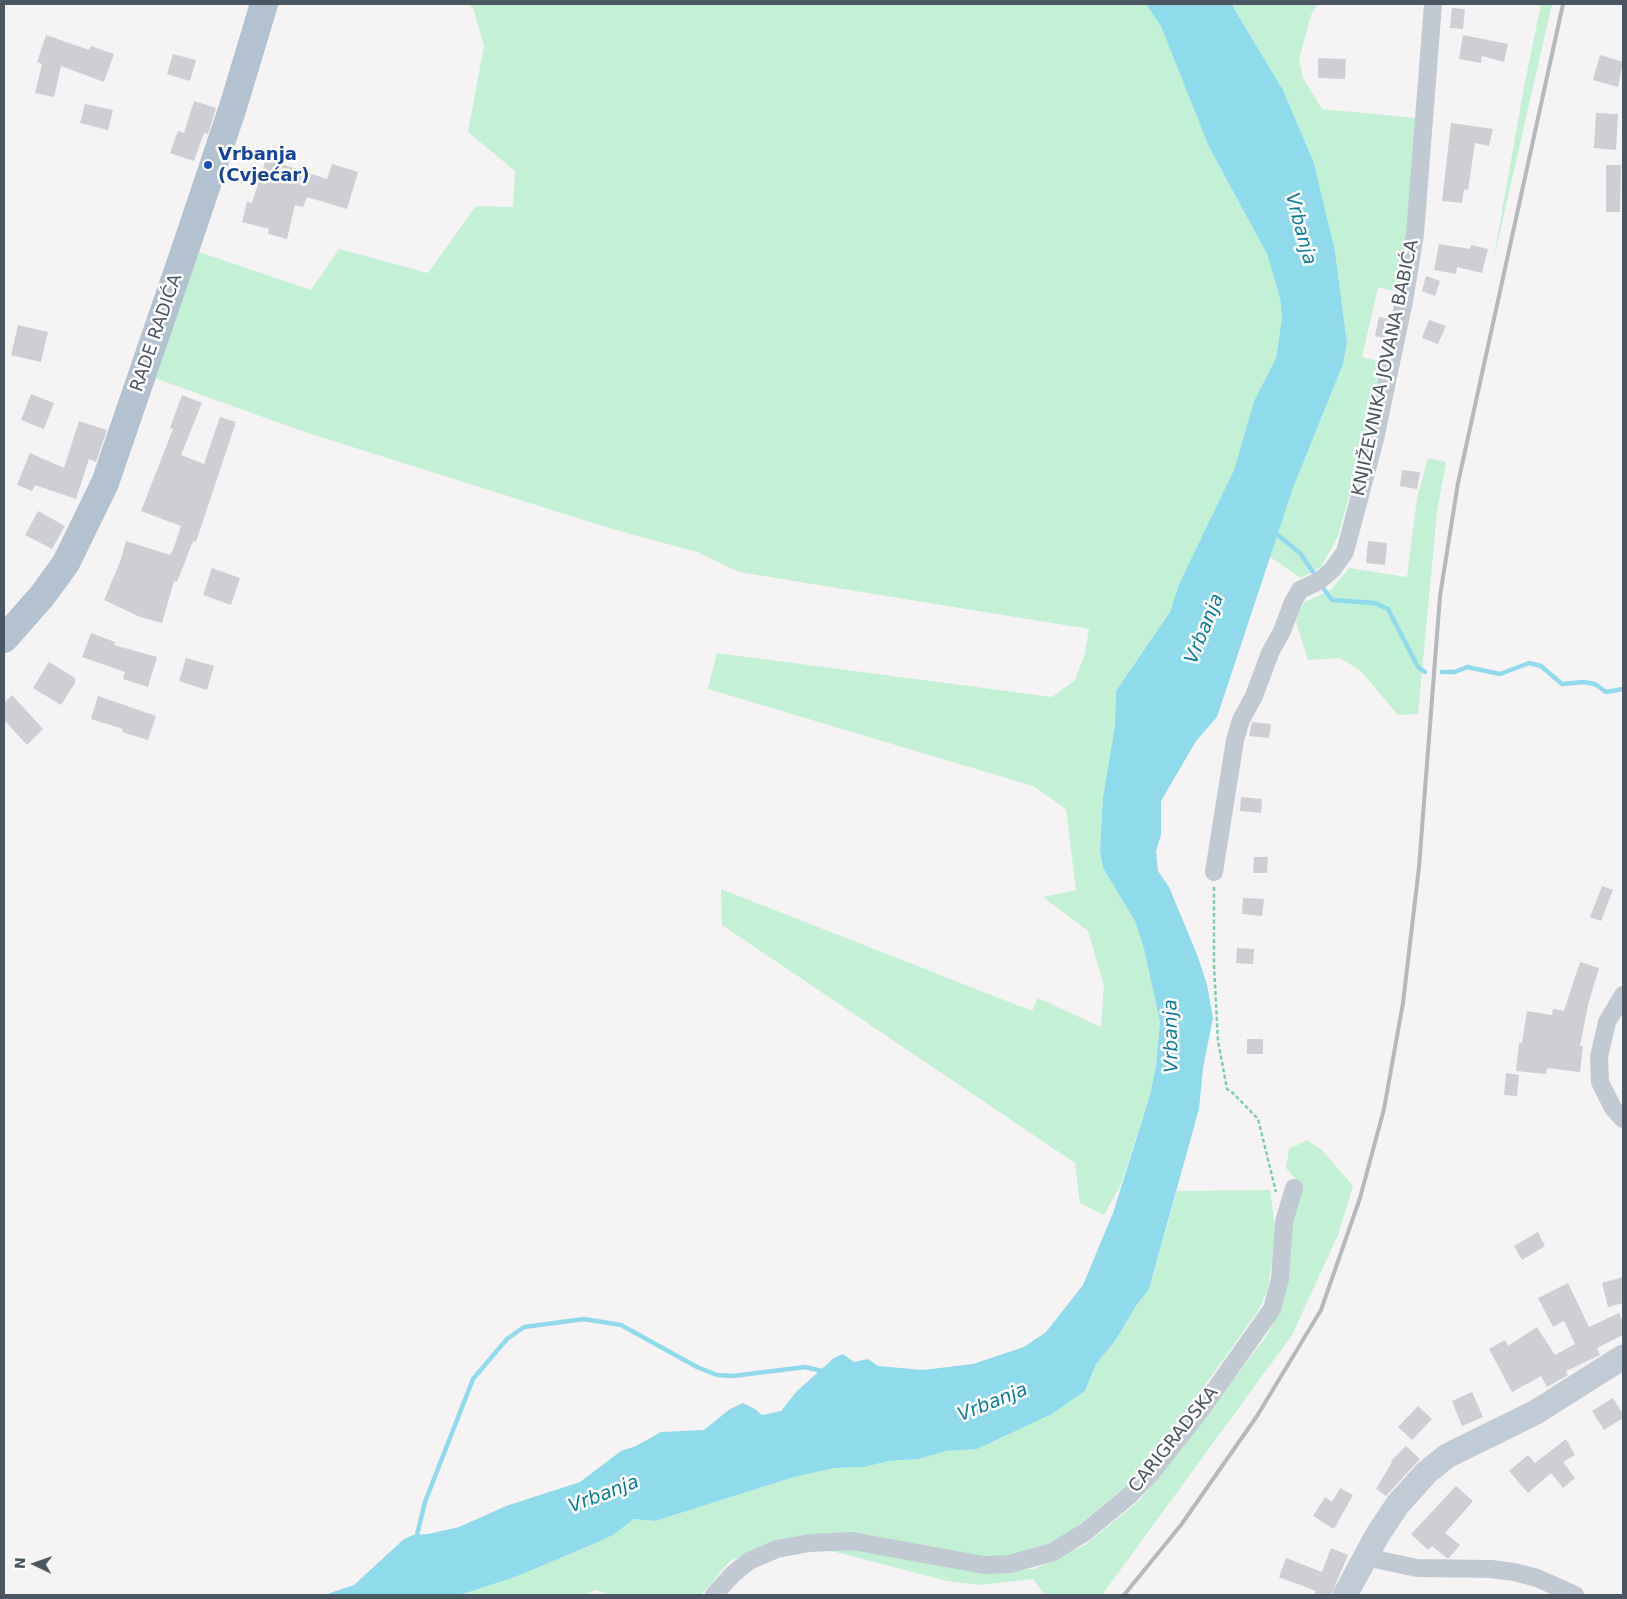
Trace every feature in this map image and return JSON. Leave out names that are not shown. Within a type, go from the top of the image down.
[{"type":"main road","name":"RADE RADIĆA","points":[[4,638],[42,596],[66,563],[105,483],[233,107],[264,4]]},
{"type":"street","name":"KNJIŽEVNIKA JOVANA BABIĆA","points":[[1214,872],[1235,740],[1241,720],[1254,696],[1270,653],[1300,590],[1332,570],[1345,552],[1375,439],[1404,301],[1415,234],[1433,4]]},
{"type":"street","points":[[1623,995],[1608,1022],[1599,1057],[1600,1082],[1613,1108],[1623,1119]]},
{"type":"street","name":"CARIGRADSKA","points":[[714,1595],[733,1574],[749,1562],[777,1550],[810,1543],[852,1541],[984,1564],[1010,1564],[1053,1552],[1085,1532],[1130,1495],[1152,1472],[1200,1411],[1272,1309],[1280,1279],[1284,1222],[1294,1188]]},
{"type":"street","points":[[1345,1595],[1365,1557],[1398,1504],[1427,1472],[1447,1456],[1536,1412],[1623,1357]]},
{"type":"street","points":[[1365,1557],[1417,1568],[1491,1569],[1514,1572],[1537,1578],[1574,1595]]},
{"type":"path","points":[[1214,872],[1218,1041],[1227,1089],[1233,1092],[1258,1118],[1284,1222]]},
{"type":"green space","points":[[468,4],[1146,4],[1161,25],[1209,147],[1267,254],[1280,298],[1282,318],[1276,358],[1254,401],[1234,470],[1179,584],[1170,612],[1116,691],[1115,725],[1103,797],[1100,851],[1103,868],[1135,921],[1144,949],[1160,1022],[1156,1066],[1150,1095],[1121,1184],[1104,1215],[1080,1203],[1075,1163],[722,925],[721,889],[1032,1011],[1038,998],[1101,1027],[1104,986],[1088,931],[1043,897],[1076,890],[1066,809],[1033,786],[708,689],[717,653],[1052,697],[1075,680],[1085,654],[1089,629],[739,572],[697,552],[609,528],[305,432],[149,376],[199,252],[311,290],[339,249],[428,273],[476,206],[513,207],[515,171],[468,132],[484,46],[473,8]]},
{"type":"green space","points":[[1232,4],[1318,4],[1311,15],[1299,59],[1303,78],[1322,109],[1416,118],[1409,226],[1400,293],[1378,287],[1362,357],[1386,363],[1338,536],[1321,567],[1301,578],[1270,557],[1293,488],[1343,364],[1347,343],[1335,251],[1314,163],[1283,90]]},
{"type":"green space","points":[[1541,4],[1552,4],[1493,262],[1524,87]]},
{"type":"green space","points":[[1428,458],[1446,462],[1437,512],[1418,714],[1398,715],[1360,670],[1339,658],[1308,660],[1296,622],[1299,610],[1305,602],[1332,589],[1349,568],[1407,577],[1417,498]]},
{"type":"green space","points":[[1307,1140],[1322,1150],[1353,1186],[1338,1235],[1292,1335],[1102,1595],[1045,1595],[1033,1579],[979,1585],[947,1581],[828,1550],[844,1547],[974,1572],[1034,1569],[1085,1545],[1139,1501],[1265,1338],[1280,1311],[1291,1225],[1301,1185],[1286,1168],[1289,1149]]},
{"type":"green space","points":[[1270,1190],[1275,1228],[1272,1261],[1268,1289],[1258,1311],[1143,1472],[1059,1541],[1025,1554],[986,1559],[911,1545],[761,1547],[730,1561],[701,1595],[610,1595],[596,1590],[584,1595],[460,1595],[515,1577],[589,1546],[613,1535],[634,1519],[655,1521],[794,1477],[835,1468],[864,1467],[889,1461],[919,1459],[946,1451],[977,1449],[1052,1414],[1085,1391],[1096,1364],[1115,1341],[1136,1306],[1149,1289],[1177,1191]]},
{"type":"water","name":"Vrbanja","points":[[1146,4],[1232,4],[1283,90],[1314,163],[1335,251],[1347,343],[1343,364],[1293,488],[1217,717],[1196,741],[1161,801],[1161,835],[1156,851],[1158,871],[1169,887],[1198,957],[1207,985],[1213,1018],[1203,1068],[1199,1109],[1149,1289],[1136,1306],[1115,1341],[1096,1364],[1085,1391],[1052,1414],[977,1449],[946,1451],[919,1459],[889,1461],[864,1467],[835,1468],[794,1477],[655,1521],[634,1519],[613,1535],[589,1546],[515,1577],[460,1595],[324,1595],[354,1585],[404,1539],[413,1535],[428,1534],[459,1527],[506,1506],[580,1482],[621,1451],[636,1446],[661,1432],[704,1430],[730,1409],[743,1403],[762,1415],[781,1411],[797,1391],[834,1358],[843,1354],[854,1362],[868,1359],[878,1366],[923,1370],[973,1364],[1024,1347],[1046,1332],[1083,1285],[1113,1213],[1150,1095],[1156,1066],[1160,1022],[1144,949],[1135,921],[1103,868],[1100,851],[1103,797],[1115,725],[1116,691],[1170,612],[1179,584],[1234,470],[1254,401],[1276,358],[1282,318],[1280,298],[1267,254],[1209,147],[1161,26]]},
{"type":"building","points":[[1452,8],[1465,9],[1463,29],[1450,28]]},
{"type":"building","points":[[46,35],[89,50],[91,46],[114,54],[104,82],[61,66],[54,97],[35,93],[42,64],[37,62]]},
{"type":"building","points":[[1463,35],[1508,44],[1504,62],[1482,56],[1481,63],[1459,59]]},
{"type":"building","points":[[173,54],[196,60],[190,81],[167,74]]},
{"type":"building","points":[[1600,55],[1623,62],[1618,87],[1593,80]]},
{"type":"building","points":[[1318,58],[1346,59],[1345,79],[1318,78]]},
{"type":"building","points":[[194,101],[216,108],[208,134],[204,133],[194,161],[170,153],[178,131],[184,133]]},
{"type":"building","points":[[85,104],[113,110],[108,130],[80,123]]},
{"type":"building","points":[[1596,113],[1618,114],[1616,150],[1594,148]]},
{"type":"building","points":[[1451,123],[1493,129],[1489,146],[1475,143],[1468,190],[1464,189],[1462,203],[1442,201]]},
{"type":"building","points":[[266,159],[327,179],[332,164],[358,172],[347,209],[307,197],[303,207],[295,205],[287,239],[268,234],[269,229],[242,222],[247,202],[252,203]]},
{"type":"building","points":[[1606,165],[1621,165],[1620,212],[1606,212]]},
{"type":"building","points":[[1439,244],[1470,249],[1471,245],[1488,249],[1482,273],[1457,267],[1456,274],[1434,270]]},
{"type":"building","points":[[1426,276],[1440,281],[1435,296],[1422,291]]},
{"type":"building","points":[[1379,317],[1389,319],[1385,338],[1375,336]]},
{"type":"building","points":[[1429,320],[1446,326],[1438,344],[1422,338]]},
{"type":"building","points":[[18,325],[48,332],[41,362],[11,355]]},
{"type":"building","points":[[31,394],[54,403],[44,429],[21,420]]},
{"type":"building","points":[[182,395],[202,403],[181,455],[204,464],[220,417],[236,422],[196,542],[193,541],[177,582],[174,581],[162,623],[140,617],[104,600],[120,562],[126,541],[170,555],[173,550],[181,526],[141,511],[173,429],[170,428]]},
{"type":"building","points":[[79,421],[107,430],[96,462],[89,459],[76,499],[35,485],[32,491],[17,485],[30,453],[64,468]]},
{"type":"building","points":[[1402,470],[1420,472],[1417,489],[1400,486]]},
{"type":"building","points":[[38,511],[65,526],[52,549],[25,535]]},
{"type":"building","points":[[1368,541],[1387,543],[1385,565],[1366,563]]},
{"type":"building","points":[[212,568],[240,578],[231,605],[203,595]]},
{"type":"building","points":[[91,633],[115,642],[114,645],[157,657],[148,687],[123,679],[125,672],[82,657]]},
{"type":"building","points":[[186,658],[214,666],[207,690],[179,681]]},
{"type":"building","points":[[49,662],[75,678],[75,683],[61,705],[33,688]]},
{"type":"building","points":[[12,695],[43,729],[27,745],[4,720],[4,703]]},
{"type":"building","points":[[98,696],[156,716],[148,740],[122,732],[123,729],[91,719]]},
{"type":"building","points":[[1252,722],[1271,724],[1269,738],[1249,736]]},
{"type":"building","points":[[1241,797],[1262,799],[1261,813],[1240,811]]},
{"type":"building","points":[[1254,857],[1268,857],[1267,873],[1253,873]]},
{"type":"building","points":[[1602,886],[1613,890],[1601,921],[1590,917]]},
{"type":"building","points":[[1243,898],[1264,899],[1262,916],[1242,914]]},
{"type":"building","points":[[1237,948],[1254,949],[1253,964],[1236,963]]},
{"type":"building","points":[[1580,962],[1599,968],[1588,1005],[1580,1046],[1583,1046],[1580,1072],[1547,1068],[1546,1074],[1516,1071],[1519,1043],[1522,1043],[1527,1011],[1552,1015],[1553,1009],[1564,1011]]},
{"type":"building","points":[[1247,1039],[1263,1039],[1263,1054],[1247,1054]]},
{"type":"building","points":[[1506,1073],[1519,1075],[1517,1096],[1504,1095]]},
{"type":"building","points":[[1538,1232],[1545,1246],[1522,1260],[1514,1246]]},
{"type":"building","points":[[1623,1277],[1623,1303],[1608,1307],[1602,1283]]},
{"type":"building","points":[[1568,1283],[1589,1327],[1619,1313],[1623,1322],[1623,1335],[1597,1348],[1600,1355],[1566,1371],[1568,1375],[1547,1387],[1541,1376],[1512,1392],[1489,1349],[1505,1340],[1508,1346],[1537,1327],[1555,1355],[1575,1344],[1564,1321],[1553,1327],[1538,1298]]},
{"type":"building","points":[[1472,1392],[1483,1417],[1462,1426],[1452,1401]]},
{"type":"building","points":[[1613,1398],[1623,1414],[1623,1418],[1604,1430],[1592,1411]]},
{"type":"building","points":[[1418,1406],[1432,1419],[1412,1440],[1398,1427]]},
{"type":"building","points":[[1566,1439],[1575,1455],[1563,1462],[1575,1478],[1563,1488],[1551,1473],[1528,1493],[1509,1471],[1528,1455],[1535,1463]]},
{"type":"building","points":[[1406,1446],[1420,1459],[1386,1496],[1376,1489],[1391,1461]]},
{"type":"building","points":[[1456,1486],[1473,1501],[1445,1533],[1460,1545],[1447,1558],[1432,1546],[1428,1550],[1411,1534]]},
{"type":"building","points":[[1340,1488],[1353,1495],[1334,1529],[1313,1516],[1325,1497],[1332,1502]]},
{"type":"building","points":[[1331,1548],[1348,1555],[1331,1595],[1314,1595],[1316,1591],[1279,1577],[1286,1558],[1322,1572]]},
{"type":"waterway","points":[[1273,531],[1300,553],[1317,578]]},
{"type":"waterway","points":[[1320,584],[1332,600],[1375,603],[1388,609],[1418,667],[1425,672]]},
{"type":"waterway","points":[[1442,672],[1455,672],[1467,667],[1500,674],[1529,663],[1541,666],[1562,684],[1583,682],[1595,684],[1606,692],[1623,689]]},
{"type":"waterway","points":[[416,1539],[425,1502],[473,1379],[507,1339],[524,1327],[584,1319],[621,1325],[697,1367],[717,1375],[733,1376],[805,1367],[826,1372]]},
{"type":"railway","points":[[1124,1595],[1181,1525],[1257,1416],[1321,1310],[1360,1198],[1384,1109],[1403,1003],[1419,867],[1440,596],[1458,483],[1563,4]]},
{"type":"place","name":"Vrbanja (Cvjećar)","points":[[208,165]]}]
